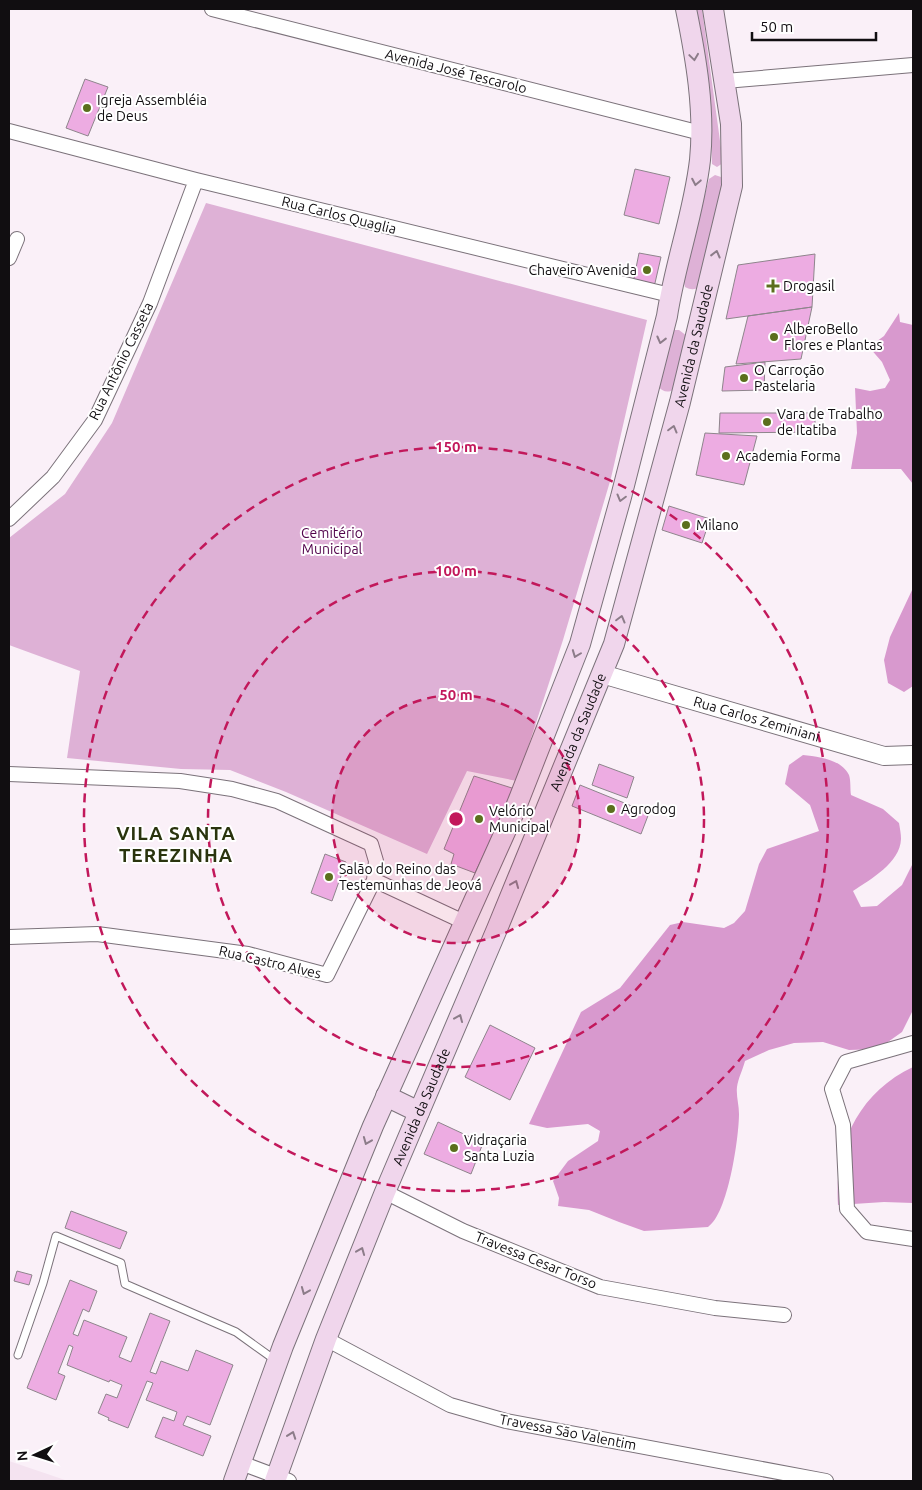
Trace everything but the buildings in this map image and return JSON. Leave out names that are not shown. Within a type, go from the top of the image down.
[{"type":"main road","points":[[238,1472],[277,1362],[386,1096],[514,812],[580,644],[668,316],[670,295],[697,181],[701,133],[696,69],[686,9]]},
{"type":"main road","name":"Avenida da Saudade","points":[[280,1480],[326,1339],[385,1192],[497,929],[614,644],[680,402],[732,186],[731,124],[713,9]]},
{"type":"main road","points":[[670,295],[684,302],[692,311],[699,324]]},
{"type":"main road","points":[[647,394],[658,402],[669,404],[680,402]]},
{"type":"main road","points":[[633,451],[646,450],[656,454],[664,464]]},
{"type":"main road","points":[[386,1096],[419,1112]]},
{"type":"street","name":"Avenida José Tescarolo","points":[[212,9],[701,133]]},
{"type":"street","points":[[725,81],[913,65]]},
{"type":"street","name":"Rua Carlos Quaglia","points":[[9,131],[196,180],[670,295]]},
{"type":"street","name":"Rua Antônio Casseta","points":[[9,519],[54,477],[95,420],[150,303],[196,180]]},
{"type":"street","points":[[9,258],[18,239]]},
{"type":"street","name":"Rua Carlos Zeminiani","points":[[602,674],[884,756],[913,755]]},
{"type":"street","points":[[9,774],[180,781],[232,788],[277,801],[371,844],[376,861],[374,880],[464,922]]},
{"type":"street","name":"Rua Castro Alves","points":[[9,938],[97,934],[126,937],[248,954],[327,975],[374,880]]},
{"type":"street","points":[[913,1042],[846,1062],[832,1090],[843,1125],[847,1209],[867,1232],[913,1239]]},
{"type":"street","name":"Travessa Cesar Torso","points":[[385,1192],[463,1231],[600,1287],[715,1308],[784,1316]]},
{"type":"street","name":"Travessa São Valentim","points":[[326,1339],[450,1405],[506,1421],[826,1481]]},
{"type":"street","points":[[238,1472],[280,1480]]},
{"type":"lane","points":[[18,1355],[43,1283],[56,1236],[121,1263],[125,1284],[236,1332],[277,1362]]},
{"type":"shaded area","points":[[899,313],[900,322],[913,325],[913,484],[901,469],[851,469],[857,433],[855,388],[870,391],[885,388],[890,380],[882,362],[869,347],[884,336]]},
{"type":"shaded area","points":[[913,588],[913,686],[904,692],[888,683],[884,660],[890,637]]},
{"type":"shaded area","points":[[803,755],[829,760],[841,765],[849,775],[851,795],[883,809],[899,823],[901,839],[896,856],[883,870],[853,891],[861,907],[877,906],[902,885],[913,863],[913,1010],[902,1032],[878,1049],[849,1050],[823,1042],[794,1043],[769,1050],[745,1061],[737,1087],[739,1111],[731,1175],[721,1207],[715,1219],[708,1227],[644,1231],[589,1210],[558,1206],[559,1198],[553,1181],[568,1161],[598,1141],[600,1131],[588,1124],[547,1128],[529,1124],[581,1012],[620,988],[670,925],[683,922],[724,928],[734,923],[745,911],[759,864],[767,849],[819,831],[810,805],[785,784],[789,765]]},
{"type":"shaded area","points":[[913,1067],[913,1203],[884,1202],[838,1205],[840,1162],[845,1142],[853,1124],[878,1091],[894,1078]]},
{"type":"shaded area","points":[[9,1461],[68,1481],[9,1481]]},
{"type":"green space","points":[[695,9],[702,9],[723,163],[717,167],[712,164],[710,107]]},
{"type":"green space","points":[[715,175],[721,177],[724,182],[700,287],[691,289],[685,287],[683,279],[709,179]]},
{"type":"green space","name":"Cemitério Municipal","points":[[206,203],[647,320],[611,478],[563,640],[517,781],[467,771],[427,854],[286,792],[230,770],[181,769],[67,758],[80,671],[9,645],[9,538],[65,494],[112,423]]},
{"type":"green space","points":[[679,330],[687,336],[675,388],[666,392],[657,386],[671,332]]},
{"type":"place","name":"Igreja Assembléia de Deus","points":[[87,108]]},
{"type":"place","name":"Chaveiro Avenida","points":[[647,270]]},
{"type":"place","name":"Drogasil","points":[[773,286]]},
{"type":"place","name":"AlberoBello Flores e Plantas","points":[[774,337]]},
{"type":"place","name":"O Carroção Pastelaria","points":[[744,378]]},
{"type":"place","name":"Vara de Trabalho de Itatiba","points":[[767,422]]},
{"type":"place","name":"Academia Forma","points":[[726,456]]},
{"type":"place","name":"Milano","points":[[686,525]]},
{"type":"place","name":"Agrodog","points":[[611,809]]},
{"type":"place","name":"Velório Municipal","points":[[479,819]]},
{"type":"place","name":"Salão do Reino das Testemunhas de Jeová","points":[[329,877]]},
{"type":"place","name":"Vidraçaria Santa Luzia","points":[[454,1148]]},
{"type":"district","name":"VILA SANTA TEREZINHA","points":[[176,844]]}]
